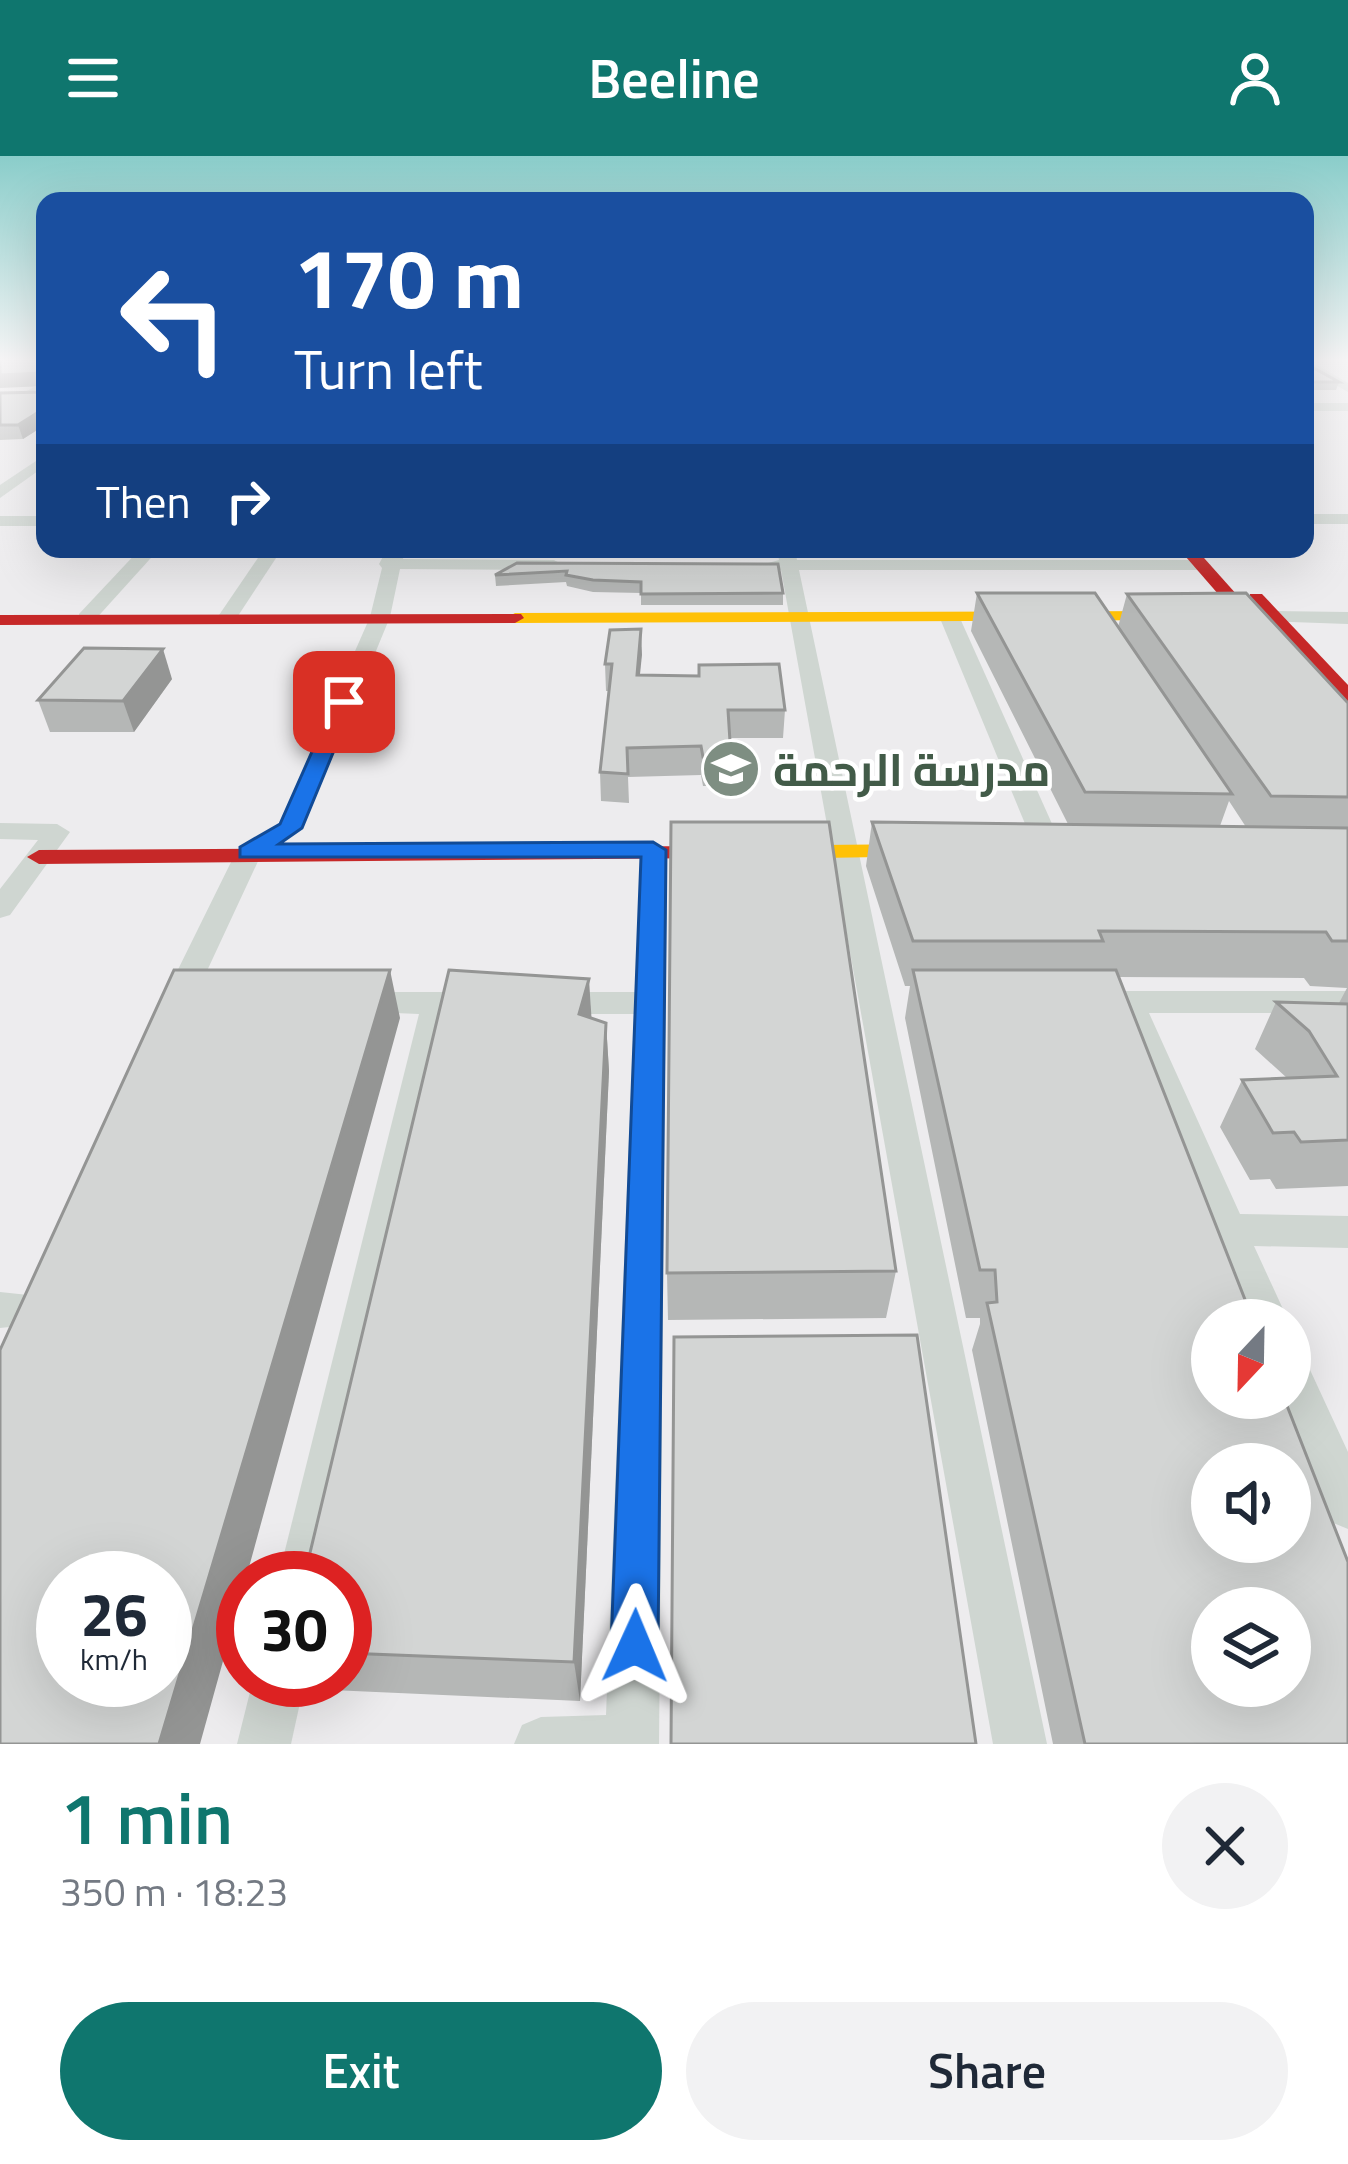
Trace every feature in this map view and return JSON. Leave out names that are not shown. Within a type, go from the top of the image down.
[{"type":"street","points":[[0,478],[36,452]]},
{"type":"street","points":[[0,493],[36,466]]},
{"type":"street","points":[[1314,519],[1348,519]]},
{"type":"street","points":[[0,521],[36,521]]},
{"type":"street","points":[[86,619],[143,558]]},
{"type":"street","points":[[227,618],[267,558]]},
{"type":"street","points":[[158,1043],[249,852],[290,828],[380,617],[392,558]]},
{"type":"street","points":[[541,558],[574,565]]},
{"type":"street","points":[[745,565],[783,558]]},
{"type":"street","points":[[788,558],[845,849],[888,1002],[923,1357],[1020,1744]]},
{"type":"street","points":[[1203,558],[1348,697]]},
{"type":"street","points":[[0,620],[949,616],[1097,625],[1348,618]]},
{"type":"street","points":[[949,616],[1051,855]]},
{"type":"street","points":[[1260,617],[1348,733]]},
{"type":"street","points":[[0,831],[57,832],[0,909]]},
{"type":"street","points":[[541,1744],[632,1743],[653,850]]},
{"type":"street","points":[[39,857],[249,852],[960,852]]},
{"type":"street","points":[[177,1002],[225,1002]]},
{"type":"street","points":[[1060,1002],[1348,1002]]},
{"type":"street","points":[[1128,1002],[1258,1299]]},
{"type":"street","points":[[319,1003],[650,1003]]},
{"type":"street","points":[[309,1551],[437,1003]]},
{"type":"street","points":[[1228,1230],[1348,1232]]},
{"type":"street","points":[[16,1321],[51,1269]]},
{"type":"street","points":[[642,1360],[689,1359]]},
{"type":"street","points":[[1310,1419],[1347,1501]]},
{"type":"street","points":[[264,1744],[273,1707]]},
{"type":"building","points":[[517,563],[778,564],[783,593],[641,594],[641,582],[593,580],[566,575],[567,571],[495,575]]},
{"type":"building","points":[[977,593],[1095,593],[1232,794],[1085,792]]},
{"type":"building","points":[[1246,593],[1348,703],[1348,797],[1271,796],[1127,594]]},
{"type":"building","points":[[641,629],[637,675],[699,676],[699,665],[779,664],[785,710],[728,710],[731,757],[703,757],[701,746],[627,748],[628,774],[600,772],[612,664],[605,664],[610,630]]},
{"type":"building","points":[[84,648],[163,649],[123,701],[38,700]]},
{"type":"building","points":[[671,822],[829,822],[896,1271],[667,1273]]},
{"type":"building","points":[[872,822],[1348,828],[1348,941],[1332,941],[1326,932],[1099,931],[1103,941],[913,941]]},
{"type":"building","points":[[174,970],[390,970],[192,1633],[192,1551],[36,1551],[36,1707],[170,1707],[159,1744],[0,1744],[0,1350]]},
{"type":"building","points":[[449,970],[589,979],[579,1014],[606,1023],[574,1662],[372,1654],[372,1551],[310,1551]]},
{"type":"building","points":[[913,970],[1116,970],[1245,1299],[1191,1299],[1191,1419],[1292,1419],[1302,1443],[1191,1443],[1191,1563],[1311,1563],[1311,1467],[1348,1562],[1348,1744],[1085,1744],[987,1303],[997,1302],[995,1270],[980,1270]]},
{"type":"building","points":[[1276,1002],[1348,1004],[1348,1140],[1301,1142],[1294,1132],[1273,1133],[1242,1080],[1337,1076],[1309,1031]]},
{"type":"building","points":[[917,1335],[976,1744],[671,1744],[674,1337]]},
{"type":"traffic: slow","points":[[515,618],[1178,616]]},
{"type":"traffic: slow","points":[[707,853],[930,851]]},
{"type":"traffic: jam","points":[[1195,558],[1265,637]]},
{"type":"traffic: jam","points":[[1256,598],[1348,697]]},
{"type":"traffic: jam","points":[[0,620],[515,618]]},
{"type":"traffic: jam","points":[[39,857],[707,853]]},
{"type":"place","name":"مدرسة الرحمة","points":[[731,769]]},
{"type":"route","points":[[344,702],[290,828],[249,852],[653,850],[635,1646]]}]
